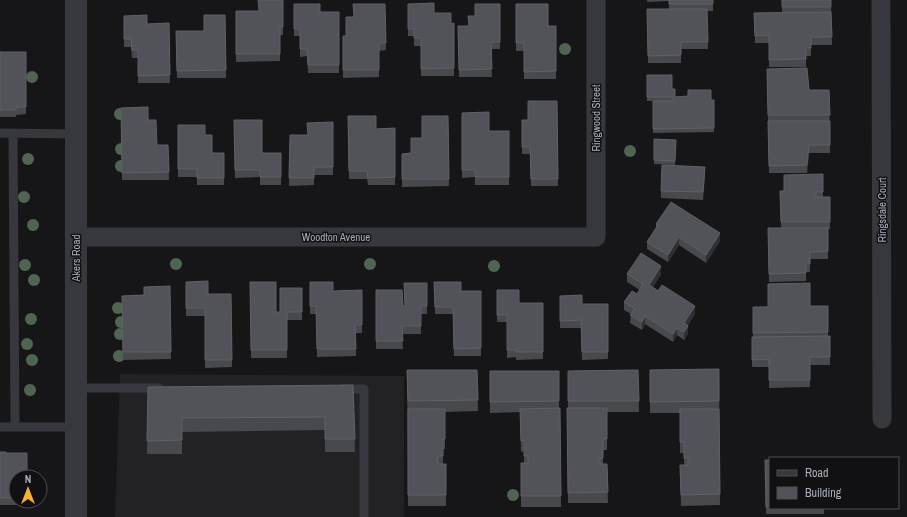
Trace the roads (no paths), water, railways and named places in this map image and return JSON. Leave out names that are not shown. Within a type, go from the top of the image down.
[{"type":"street","name":"Akers Road","points":[[76,0],[76,517]]},
{"type":"street","name":"Ringwood Street","points":[[596,0],[596,237]]},
{"type":"street","name":"Ringsdale Court","points":[[881,0],[882,419]]},
{"type":"street","name":"Woodton Avenue","points":[[76,237],[596,237]]},
{"type":"lane","points":[[0,133],[76,134]]},
{"type":"lane","points":[[13,133],[15,427]]},
{"type":"lane","points":[[76,388],[171,388]]},
{"type":"lane","points":[[334,389],[364,389],[364,517]]},
{"type":"lane","points":[[0,427],[76,427]]}]
